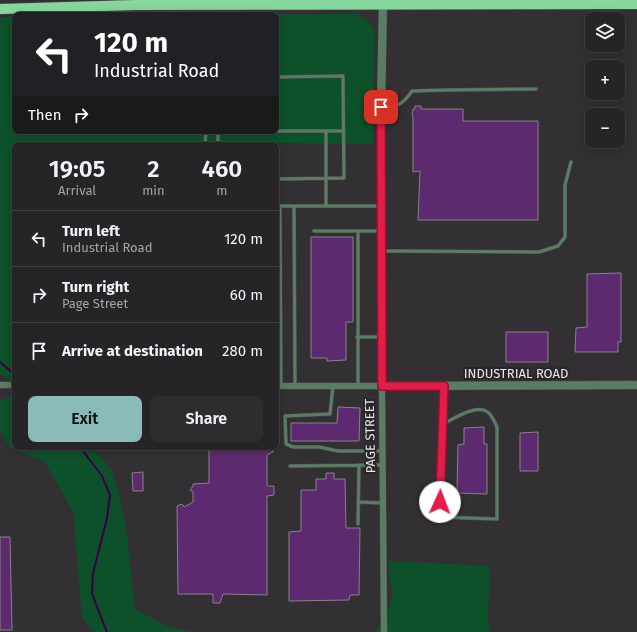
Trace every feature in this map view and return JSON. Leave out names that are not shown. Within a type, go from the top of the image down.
[{"type":"highway","points":[[0,9],[135,5],[383,2],[637,4]]},
{"type":"street","name":"PAGE STREET","points":[[383,2],[381,251],[384,632]]},
{"type":"street","points":[[0,385],[12,385]]},
{"type":"street","name":"INDUSTRIAL ROAD","points":[[279,386],[358,387],[637,385]]},
{"type":"lane","points":[[279,76],[343,76],[344,131],[344,178],[279,179]]},
{"type":"lane","points":[[381,107],[396,107],[405,100],[412,91],[536,89]]},
{"type":"lane","points":[[279,131],[344,131]]},
{"type":"lane","points":[[326,131],[326,206]]},
{"type":"lane","points":[[381,251],[539,252],[558,246],[565,237],[565,185],[571,162]]},
{"type":"lane","points":[[279,376],[280,206],[381,206]]},
{"type":"lane","points":[[294,206],[295,386]]},
{"type":"lane","points":[[314,231],[381,231]]},
{"type":"lane","points":[[358,231],[358,387]]},
{"type":"lane","points":[[357,337],[382,337]]},
{"type":"lane","points":[[333,386],[330,414],[285,416],[286,444],[293,447],[382,451]]},
{"type":"lane","points":[[443,424],[476,409],[486,411],[491,415],[497,427],[497,519],[440,517],[444,386]]},
{"type":"lane","points":[[358,524],[359,465]]},
{"type":"lane","points":[[290,466],[382,465]]},
{"type":"lane","points":[[358,502],[383,503]]},
{"type":"green space","points":[[356,14],[369,22],[375,30],[373,144],[279,142],[12,142],[12,380],[0,373],[0,17],[12,17],[12,134],[279,134],[279,15]]},
{"type":"green space","points":[[12,397],[12,449],[10,448],[0,431],[0,400]]},
{"type":"green space","points":[[15,450],[94,450],[112,471],[120,497],[127,535],[135,609],[167,626],[193,632],[94,632],[82,617],[73,512],[45,462]]},
{"type":"green space","points":[[388,561],[490,566],[488,624],[490,632],[375,632],[388,611],[392,597]]},
{"type":"building","points":[[415,106],[421,106],[421,109],[463,109],[463,121],[538,121],[538,220],[418,220],[420,171],[413,172],[412,116]]},
{"type":"building","points":[[311,237],[353,237],[353,322],[346,322],[346,360],[327,361],[327,358],[311,358]]},
{"type":"building","points":[[621,273],[621,342],[618,342],[618,352],[575,352],[576,328],[587,327],[587,274]]},
{"type":"building","points":[[506,332],[548,332],[548,362],[506,362]]},
{"type":"building","points":[[338,407],[360,408],[359,441],[291,441],[291,423],[337,423]]},
{"type":"building","points":[[484,427],[484,444],[487,444],[487,494],[457,493],[458,445],[464,444],[464,428]]},
{"type":"building","points":[[538,432],[538,471],[520,471],[520,433]]},
{"type":"building","points":[[209,450],[273,450],[273,452],[267,455],[267,486],[274,486],[274,495],[267,496],[267,595],[223,594],[220,603],[213,603],[213,594],[178,594],[177,506],[182,504],[184,507],[193,502],[193,492],[190,490],[193,484],[209,483]]},
{"type":"building","points":[[143,472],[143,491],[133,491],[132,473]]},
{"type":"building","points":[[326,473],[334,473],[334,479],[345,479],[346,528],[360,528],[359,595],[350,595],[349,600],[289,601],[289,532],[301,531],[301,490],[316,490],[316,479],[326,479]]},
{"type":"building","points":[[0,537],[10,537],[12,630],[0,630]]},
{"type":"waterway","points":[[0,362],[12,372]]},
{"type":"waterway","points":[[82,450],[102,476],[110,495],[107,518],[93,573],[92,593],[107,632]]},
{"type":"route","points":[[381,107],[382,386],[444,386],[440,502]]}]
